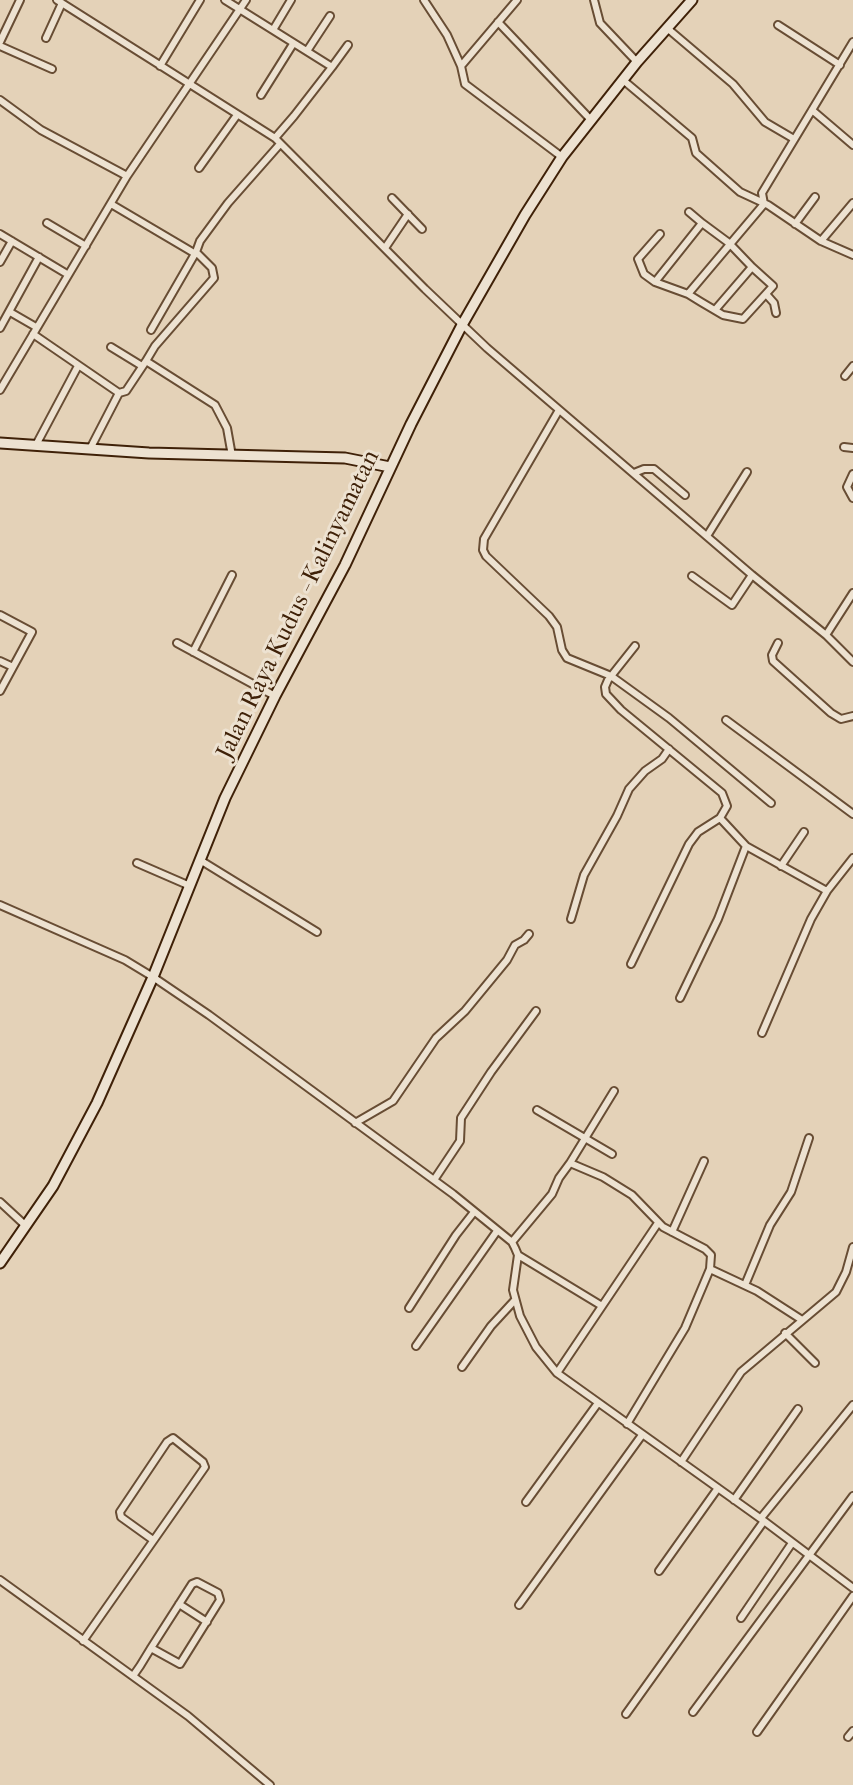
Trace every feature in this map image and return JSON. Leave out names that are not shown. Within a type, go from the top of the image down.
[{"type":"main road","name":"Jalan Raya Kudus - Kalinyamatan","points":[[0,1263],[66,1163],[97,1103],[153,977],[225,798],[345,565],[390,467],[462,325],[562,157],[637,62],[692,0]]},
{"type":"main road","points":[[0,444],[232,456],[345,458],[390,467]]},
{"type":"street","points":[[20,0],[0,41],[52,69]]},
{"type":"street","points":[[160,66],[200,0]]},
{"type":"street","points":[[225,0],[332,67]]},
{"type":"street","points":[[0,390],[127,176],[246,0]]},
{"type":"street","points":[[273,30],[291,0]]},
{"type":"street","points":[[424,0],[447,35],[461,66],[465,84],[562,157]]},
{"type":"street","points":[[461,66],[517,0]]},
{"type":"street","points":[[594,0],[600,23],[637,62]]},
{"type":"street","points":[[46,38],[60,2],[275,138],[462,325],[826,635],[853,662]]},
{"type":"street","points":[[307,51],[330,16]]},
{"type":"street","points":[[498,22],[591,120]]},
{"type":"street","points":[[778,25],[840,65]]},
{"type":"street","points":[[667,28],[733,84],[765,122],[794,139]]},
{"type":"street","points":[[764,204],[762,193],[853,42]]},
{"type":"street","points":[[261,95],[293,44]]},
{"type":"street","points":[[275,138],[348,45]]},
{"type":"street","points":[[623,80],[692,138],[695,151],[701,158],[740,192],[821,241],[853,255]]},
{"type":"street","points":[[0,100],[41,130],[127,176]]},
{"type":"street","points":[[812,110],[853,145]]},
{"type":"street","points":[[199,168],[237,115]]},
{"type":"street","points":[[151,330],[195,252],[228,203],[280,144]]},
{"type":"street","points":[[795,224],[815,197]]},
{"type":"street","points":[[392,198],[422,229]]},
{"type":"street","points":[[821,241],[853,203]]},
{"type":"street","points":[[90,449],[119,393],[126,391],[155,346],[214,278],[212,268],[195,252],[111,204]]},
{"type":"street","points":[[688,294],[764,204]]},
{"type":"street","points":[[660,234],[638,259],[644,274],[655,282],[688,294],[723,315],[743,319],[773,286],[729,243],[689,212]]},
{"type":"street","points":[[385,248],[408,214]]},
{"type":"street","points":[[47,223],[86,246]]},
{"type":"street","points":[[655,282],[702,223]]},
{"type":"street","points":[[0,234],[67,274]]},
{"type":"street","points":[[0,262],[12,241]]},
{"type":"street","points":[[0,328],[39,257]]},
{"type":"street","points":[[715,310],[752,267]]},
{"type":"street","points":[[766,294],[774,303],[776,313]]},
{"type":"street","points":[[10,312],[78,366],[119,393]]},
{"type":"street","points":[[111,347],[215,405],[227,428],[232,456]]},
{"type":"street","points":[[36,445],[78,366]]},
{"type":"street","points":[[845,376],[853,366]]},
{"type":"street","points":[[559,410],[484,539],[483,550],[501,572],[549,616],[557,627],[567,658],[611,676],[669,718],[771,803]]},
{"type":"street","points":[[844,447],[853,448]]},
{"type":"street","points":[[634,473],[654,469],[685,495]]},
{"type":"street","points":[[707,536],[747,472]]},
{"type":"street","points":[[853,474],[847,487],[853,498]]},
{"type":"street","points":[[193,652],[232,575]]},
{"type":"street","points":[[692,576],[732,605],[752,575]]},
{"type":"street","points":[[826,635],[853,593]]},
{"type":"street","points":[[0,615],[32,632],[0,691]]},
{"type":"street","points":[[177,643],[275,696]]},
{"type":"street","points":[[778,643],[772,655],[773,661],[831,713],[841,719],[853,716]]},
{"type":"street","points":[[631,964],[689,844],[698,832],[720,818],[727,806],[722,793],[611,701],[605,687],[635,646]]},
{"type":"street","points":[[0,661],[13,667]]},
{"type":"street","points":[[726,720],[853,814]]},
{"type":"street","points":[[571,919],[584,875],[629,789],[669,749]]},
{"type":"street","points":[[720,818],[746,846],[827,891]]},
{"type":"street","points":[[781,866],[804,832]]},
{"type":"street","points":[[680,998],[718,919],[746,846]]},
{"type":"street","points":[[762,1033],[803,934],[827,891],[853,858]]},
{"type":"street","points":[[200,860],[317,932]]},
{"type":"street","points":[[137,863],[190,886]]},
{"type":"street","points":[[0,905],[125,960],[153,977],[434,1180],[512,1242],[518,1255],[602,1306]]},
{"type":"street","points":[[355,1123],[393,1101],[436,1038],[465,1011],[507,960],[515,945],[529,934]]},
{"type":"street","points":[[434,1180],[461,1138],[461,1118],[536,1011]]},
{"type":"street","points":[[512,1242],[552,1194],[614,1091]]},
{"type":"street","points":[[537,1110],[612,1154]]},
{"type":"street","points":[[745,1285],[770,1225],[791,1192],[809,1138]]},
{"type":"street","points":[[672,1232],[704,1161]]},
{"type":"street","points":[[570,1163],[603,1177],[632,1195],[658,1223],[692,1240],[711,1255],[710,1269],[685,1328],[627,1424]]},
{"type":"street","points":[[0,1202],[26,1226]]},
{"type":"street","points":[[409,1308],[474,1212]]},
{"type":"street","points":[[557,1373],[658,1223]]},
{"type":"street","points":[[416,1346],[497,1231]]},
{"type":"street","points":[[681,1462],[741,1372],[836,1292],[853,1247]]},
{"type":"street","points":[[518,1255],[513,1280],[515,1300],[527,1333],[557,1373],[853,1588]]},
{"type":"street","points":[[710,1269],[745,1285],[802,1320]]},
{"type":"street","points":[[462,1367],[491,1326],[515,1300]]},
{"type":"street","points":[[785,1333],[815,1363]]},
{"type":"street","points":[[526,1502],[598,1403]]},
{"type":"street","points":[[626,1714],[762,1519],[853,1405]]},
{"type":"street","points":[[734,1500],[798,1409]]},
{"type":"street","points":[[519,1605],[642,1435]]},
{"type":"street","points":[[83,1641],[205,1467],[173,1438],[167,1442],[120,1512],[121,1517],[153,1540]]},
{"type":"street","points":[[659,1571],[718,1488]]},
{"type":"street","points":[[693,1712],[853,1496]]},
{"type":"street","points":[[741,1618],[792,1543]]},
{"type":"street","points":[[0,1580],[188,1716],[270,1785]]},
{"type":"street","points":[[133,1676],[179,1604],[194,1582],[218,1593],[220,1600],[179,1665],[151,1648]]},
{"type":"street","points":[[757,1732],[853,1596]]},
{"type":"street","points":[[179,1604],[207,1622]]}]
